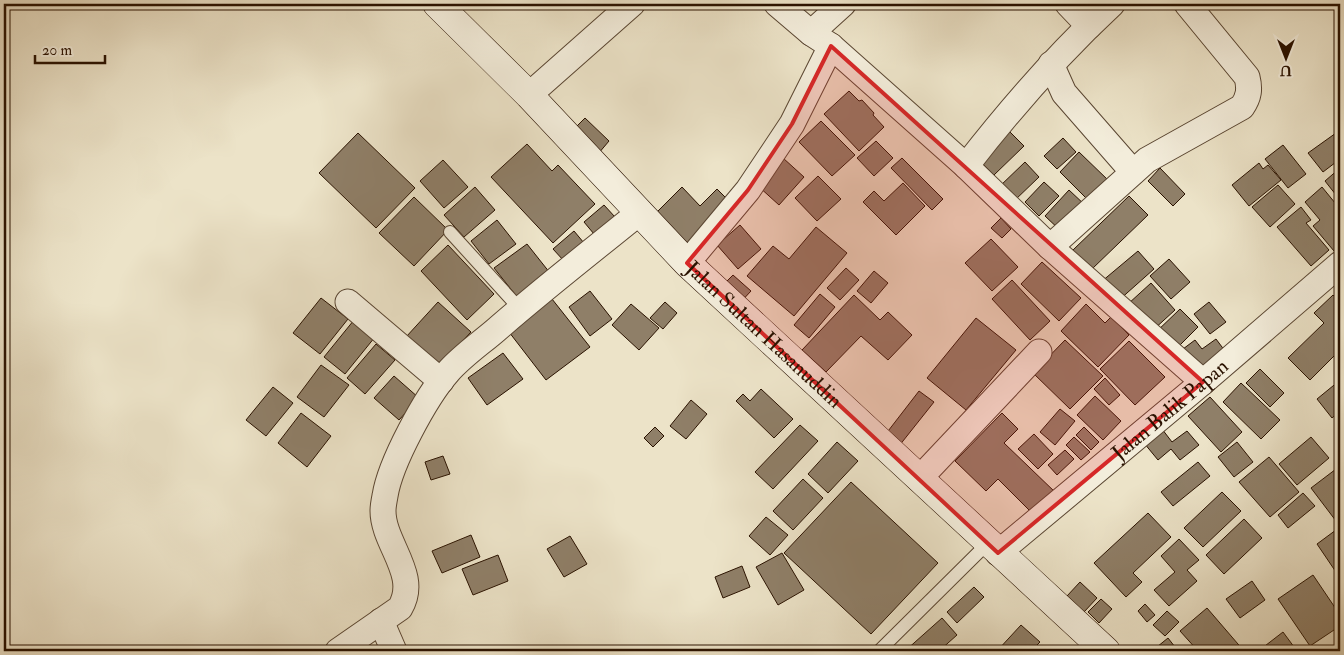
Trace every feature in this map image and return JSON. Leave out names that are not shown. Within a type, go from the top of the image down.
[{"type":"street","name":"Jalan Sultan Hasanuddin","points":[[437,4],[529,95],[687,263],[1106,651]]},
{"type":"street","points":[[529,95],[632,4]]},
{"type":"street","points":[[777,4],[966,166],[1050,247],[1203,382]]},
{"type":"street","points":[[687,263],[748,190],[792,124],[821,40],[844,4]]},
{"type":"street","points":[[1068,4],[1089,26]]},
{"type":"street","points":[[966,166],[1051,64],[1112,4]]},
{"type":"street","points":[[1050,247],[1147,160],[1242,107],[1249,92],[1247,77],[1187,4]]},
{"type":"street","points":[[1051,64],[1064,92],[1133,172]]},
{"type":"street","points":[[338,651],[400,608],[406,595],[405,576],[389,537],[382,512],[385,494],[400,453],[427,400],[450,370],[520,309],[640,212]]},
{"type":"street","name":"Jalan Balik Papan","points":[[993,548],[1203,382],[1340,264]]},
{"type":"street","points":[[348,302],[441,381]]},
{"type":"street","points":[[919,479],[1039,352]]},
{"type":"street","points":[[381,622],[394,651]]},
{"type":"lane","points":[[450,232],[520,309]]},
{"type":"lane","points":[[879,651],[993,548]]},
{"type":"highlighted area","points":[[831,46],[1203,382],[998,553],[687,263],[748,190],[792,124]]},
{"type":"building","points":[[849,91],[859,101],[862,100],[884,127],[859,151],[824,114]]},
{"type":"building","points":[[585,118],[609,141],[598,154],[573,130]]},
{"type":"building","points":[[821,121],[855,155],[832,176],[799,142]]},
{"type":"building","points":[[1008,130],[1024,146],[994,175],[978,159]]},
{"type":"building","points":[[358,133],[415,188],[376,228],[319,173]]},
{"type":"building","points":[[1336,133],[1340,139],[1340,159],[1323,172],[1308,153]]},
{"type":"building","points":[[1063,138],[1076,152],[1057,169],[1044,156]]},
{"type":"building","points":[[876,141],[893,158],[874,176],[857,158]]},
{"type":"building","points":[[527,144],[552,171],[558,165],[595,204],[553,243],[491,177]]},
{"type":"building","points":[[1283,145],[1306,174],[1288,188],[1265,159]]},
{"type":"building","points":[[1079,152],[1109,181],[1089,201],[1060,172]]},
{"type":"building","points":[[783,158],[804,177],[779,205],[758,186]]},
{"type":"building","points":[[902,158],[943,199],[932,210],[891,168]]},
{"type":"building","points":[[443,160],[468,187],[444,208],[420,181]]},
{"type":"building","points":[[1025,162],[1039,177],[1013,202],[999,187]]},
{"type":"building","points":[[1259,163],[1263,169],[1268,165],[1281,180],[1249,206],[1232,185]]},
{"type":"building","points":[[1160,168],[1185,194],[1173,206],[1148,181]]},
{"type":"building","points":[[1340,168],[1340,200],[1325,181]]},
{"type":"building","points":[[818,176],[841,199],[817,221],[795,198]]},
{"type":"building","points":[[1044,182],[1059,196],[1039,216],[1025,202]]},
{"type":"building","points":[[903,183],[925,206],[896,235],[863,202],[874,191],[884,201]]},
{"type":"building","points":[[1278,185],[1295,204],[1270,227],[1252,207]]},
{"type":"building","points":[[475,187],[495,210],[464,237],[444,215]]},
{"type":"building","points":[[682,187],[700,206],[717,189],[733,205],[689,249],[654,215]]},
{"type":"building","points":[[1322,187],[1340,209],[1340,246],[1334,251],[1313,226],[1320,220],[1305,202]]},
{"type":"building","points":[[1069,190],[1086,206],[1062,232],[1045,216]]},
{"type":"building","points":[[1129,196],[1148,215],[1092,269],[1073,250]]},
{"type":"building","points":[[414,197],[448,230],[414,266],[379,233]]},
{"type":"building","points":[[604,205],[615,217],[594,234],[584,222]]},
{"type":"building","points":[[1301,207],[1311,220],[1306,223],[1329,250],[1311,266],[1277,227]]},
{"type":"building","points":[[1001,218],[1011,229],[1002,238],[991,228]]},
{"type":"building","points":[[497,220],[516,244],[489,264],[471,241]]},
{"type":"building","points":[[740,225],[761,249],[738,269],[717,245]]},
{"type":"building","points":[[816,227],[847,253],[794,316],[747,276],[773,246],[789,259]]},
{"type":"building","points":[[574,231],[584,243],[564,261],[553,249]]},
{"type":"building","points":[[991,239],[1018,267],[992,291],[965,263]]},
{"type":"building","points":[[527,244],[550,273],[518,298],[494,268]]},
{"type":"building","points":[[448,245],[494,294],[467,320],[421,271]]},
{"type":"building","points":[[1138,251],[1154,269],[1118,301],[1101,282]]},
{"type":"building","points":[[1169,259],[1190,282],[1171,299],[1150,276]]},
{"type":"building","points":[[1042,262],[1081,298],[1059,321],[1021,284]]},
{"type":"building","points":[[846,268],[859,280],[840,300],[827,288]]},
{"type":"building","points":[[874,271],[888,283],[871,303],[857,291]]},
{"type":"building","points":[[733,275],[751,291],[738,305],[720,288]]},
{"type":"building","points":[[1012,280],[1050,321],[1030,340],[992,299]]},
{"type":"building","points":[[1151,283],[1175,310],[1152,331],[1128,304]]},
{"type":"building","points":[[590,291],[612,319],[590,336],[569,307]]},
{"type":"building","points":[[820,294],[835,307],[809,338],[794,325]]},
{"type":"building","points":[[854,295],[880,320],[888,312],[912,335],[888,360],[861,336],[826,372],[802,350]]},
{"type":"building","points":[[1333,295],[1340,302],[1340,350],[1310,380],[1288,358],[1324,323],[1314,313]]},
{"type":"building","points":[[321,298],[348,319],[320,354],[293,333]]},
{"type":"building","points":[[552,299],[590,347],[546,380],[509,332]]},
{"type":"building","points":[[438,302],[471,332],[438,367],[406,337]]},
{"type":"building","points":[[665,302],[677,313],[663,329],[650,318]]},
{"type":"building","points":[[1209,302],[1226,322],[1210,334],[1194,314]]},
{"type":"building","points":[[631,304],[659,328],[639,350],[612,325]]},
{"type":"building","points":[[1086,304],[1105,323],[1111,317],[1129,335],[1098,367],[1061,331]]},
{"type":"building","points":[[1180,309],[1198,327],[1173,352],[1154,334]]},
{"type":"building","points":[[976,318],[1016,350],[966,410],[927,378]]},
{"type":"building","points":[[354,320],[375,337],[345,374],[324,357]]},
{"type":"building","points":[[1216,339],[1225,351],[1196,373],[1179,352],[1195,340],[1202,349]]},
{"type":"building","points":[[1065,340],[1103,376],[1070,409],[1033,373]]},
{"type":"building","points":[[1129,341],[1165,377],[1135,405],[1100,369]]},
{"type":"building","points":[[376,344],[395,360],[365,394],[347,378]]},
{"type":"building","points":[[503,353],[523,379],[487,405],[468,378]]},
{"type":"building","points":[[321,365],[349,385],[324,417],[297,397]]},
{"type":"building","points":[[1260,369],[1284,393],[1270,407],[1246,383]]},
{"type":"building","points":[[394,376],[419,398],[399,420],[374,398]]},
{"type":"building","points":[[1105,378],[1120,395],[1109,405],[1094,389]]},
{"type":"building","points":[[1339,381],[1340,411],[1332,418],[1317,399]]},
{"type":"building","points":[[1241,383],[1280,420],[1261,439],[1223,402]]},
{"type":"building","points":[[273,387],[293,403],[266,436],[246,420]]},
{"type":"building","points":[[761,389],[793,419],[774,438],[736,401],[743,394],[750,401]]},
{"type":"building","points":[[919,391],[934,402],[899,446],[885,435]]},
{"type":"building","points":[[1095,396],[1121,421],[1103,440],[1077,415]]},
{"type":"building","points":[[1210,397],[1242,432],[1221,452],[1188,416]]},
{"type":"building","points":[[691,400],[707,414],[686,439],[670,426]]},
{"type":"building","points":[[1060,409],[1075,421],[1055,445],[1040,432]]},
{"type":"building","points":[[301,413],[331,436],[307,467],[278,443]]},
{"type":"building","points":[[1002,413],[1018,429],[1004,443],[1056,493],[1034,515],[998,479],[986,491],[955,461]]},
{"type":"building","points":[[800,425],[818,441],[773,489],[755,472]]},
{"type":"building","points":[[655,427],[664,436],[653,447],[644,438]]},
{"type":"building","points":[[1084,427],[1099,442],[1091,450],[1076,435]]},
{"type":"building","points":[[1162,429],[1172,442],[1187,431],[1199,445],[1180,460],[1171,449],[1158,460],[1144,443]]},
{"type":"building","points":[[1034,434],[1053,454],[1038,469],[1018,449]]},
{"type":"building","points":[[1074,437],[1090,452],[1081,460],[1066,445]]},
{"type":"building","points":[[1311,437],[1329,458],[1297,485],[1279,464]]},
{"type":"building","points":[[837,442],[858,461],[828,493],[808,474]]},
{"type":"building","points":[[1237,442],[1253,462],[1234,477],[1218,457]]},
{"type":"building","points":[[1065,450],[1074,459],[1057,475],[1048,465]]},
{"type":"building","points":[[443,456],[450,474],[431,480],[425,462]]},
{"type":"building","points":[[1269,457],[1299,492],[1270,517],[1239,482]]},
{"type":"building","points":[[1198,462],[1210,476],[1173,506],[1161,492]]},
{"type":"building","points":[[1340,466],[1340,518],[1336,521],[1311,488]]},
{"type":"building","points":[[803,479],[823,498],[793,530],[773,511]]},
{"type":"building","points":[[851,482],[938,563],[871,634],[784,553]]},
{"type":"building","points":[[1222,492],[1241,511],[1203,547],[1184,528]]},
{"type":"building","points":[[1303,493],[1315,506],[1288,528],[1278,515]]},
{"type":"building","points":[[1148,513],[1171,537],[1133,573],[1142,582],[1126,597],[1094,563]]},
{"type":"building","points":[[766,517],[788,535],[770,555],[749,536]]},
{"type":"building","points":[[1244,519],[1262,538],[1224,574],[1206,555]]},
{"type":"building","points":[[1340,527],[1340,578],[1317,544]]},
{"type":"building","points":[[471,535],[480,557],[442,573],[432,551]]},
{"type":"building","points":[[570,536],[587,564],[564,577],[547,549]]},
{"type":"building","points":[[1179,539],[1199,560],[1187,570],[1197,581],[1169,606],[1154,590],[1175,572],[1161,556]]},
{"type":"building","points":[[782,553],[804,590],[778,605],[756,567]]},
{"type":"building","points":[[498,555],[508,581],[473,595],[462,569]]},
{"type":"building","points":[[742,566],[750,587],[723,598],[715,577]]},
{"type":"building","points":[[1313,575],[1340,615],[1340,626],[1310,646],[1278,599]]},
{"type":"building","points":[[1252,581],[1265,600],[1240,618],[1226,599]]},
{"type":"building","points":[[1080,582],[1097,598],[1084,612],[1067,596]]},
{"type":"building","points":[[974,587],[984,597],[957,623],[947,612]]},
{"type":"building","points":[[1101,599],[1112,609],[1099,623],[1088,612]]},
{"type":"building","points":[[1145,604],[1155,615],[1147,622],[1138,611]]},
{"type":"building","points":[[1207,608],[1244,651],[1198,651],[1180,631]]},
{"type":"building","points":[[1167,611],[1179,622],[1165,636],[1153,625]]},
{"type":"building","points":[[942,618],[957,635],[939,651],[905,651]]},
{"type":"building","points":[[1021,625],[1040,642],[1031,651],[997,651]]},
{"type":"building","points":[[1283,632],[1297,651],[1263,651],[1261,649]]},
{"type":"building","points":[[1168,638],[1175,647],[1170,651],[1152,651]]}]
